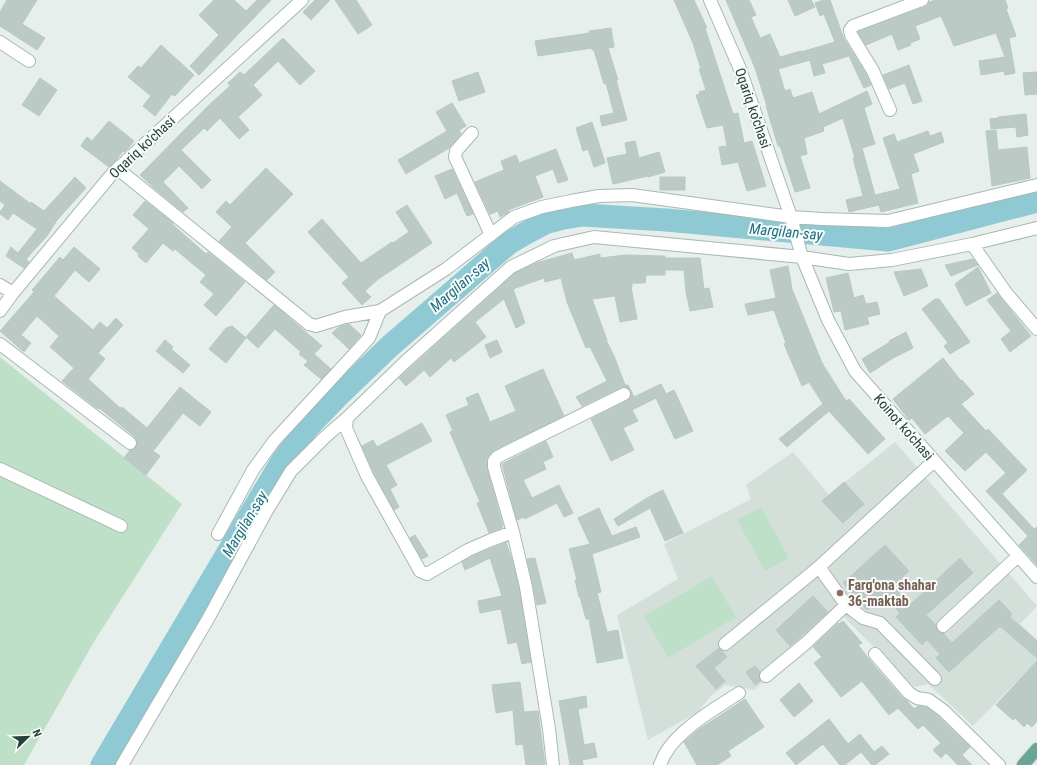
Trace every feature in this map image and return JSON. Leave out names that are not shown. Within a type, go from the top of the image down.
[{"type":"main road","points":[[1023,765],[1037,749]]},
{"type":"street","name":"Oqariq ko'chasi","points":[[0,311],[13,293],[112,174],[302,0]]},
{"type":"street","name":"Oqariq ko'chasi","points":[[710,0],[740,68],[791,217],[802,257]]},
{"type":"street","points":[[890,110],[873,71],[851,35],[850,30],[853,26],[922,0]]},
{"type":"street","points":[[0,42],[29,61]]},
{"type":"street","points":[[472,134],[456,152],[455,157],[491,235]]},
{"type":"street","points":[[118,169],[309,324],[316,326],[345,317],[380,311],[446,269],[514,218],[542,207],[599,196],[632,195],[791,217],[822,220],[888,221],[1037,185]]},
{"type":"street","points":[[122,765],[208,619],[266,512],[291,472],[325,437],[405,362],[511,267],[554,246],[594,237],[802,257],[849,264],[892,260],[972,244],[1037,228]]},
{"type":"street","points":[[972,244],[1007,294],[1037,329]]},
{"type":"street","name":"Koinot ko'chasi","points":[[802,257],[828,320],[855,371],[1037,577]]},
{"type":"street","points":[[0,285],[13,293]]},
{"type":"street","points":[[218,534],[253,470],[274,441],[369,338],[380,311]]},
{"type":"street","points":[[0,344],[130,443]]},
{"type":"street","points":[[553,765],[549,729],[526,587],[514,532],[494,467],[494,461],[497,457],[624,394]]},
{"type":"street","points":[[347,418],[346,428],[367,476],[420,571],[427,574],[468,550],[514,532]]},
{"type":"street","points":[[725,644],[819,567],[934,461]]},
{"type":"street","points":[[0,469],[121,526]]},
{"type":"street","points":[[943,626],[1018,556]]},
{"type":"street","points":[[819,567],[846,605],[863,618],[880,623],[935,679]]},
{"type":"street","points":[[766,676],[806,643],[846,605]]},
{"type":"street","points":[[874,654],[909,692],[917,698],[929,700],[944,710],[998,765]]},
{"type":"street","points":[[660,765],[665,753],[694,723],[739,693]]},
{"type":"shaded area","name":"Farg'ona shahar 36-maktab","points":[[895,442],[1037,606],[1020,624],[1037,640],[1037,661],[973,726],[928,684],[913,687],[841,614],[754,690],[725,685],[710,697],[698,712],[648,740],[617,615],[678,579],[664,544],[751,499],[746,485],[793,452],[829,495]]},
{"type":"green space","points":[[0,357],[182,504],[95,640],[24,765],[0,765]]},
{"type":"green space","points":[[761,507],[789,558],[765,571],[737,520]]},
{"type":"green space","points":[[712,576],[736,617],[668,658],[644,616]]},
{"type":"building","points":[[7,0],[37,0],[22,24],[45,38],[37,50],[0,26],[0,12]]},
{"type":"building","points":[[214,0],[234,0],[246,11],[257,0],[271,0],[199,75],[190,66],[219,35],[199,15]]},
{"type":"building","points":[[315,0],[330,0],[311,20],[303,12]]},
{"type":"building","points":[[335,0],[356,0],[372,25],[358,34]]},
{"type":"building","points":[[674,0],[694,0],[707,28],[705,28],[733,114],[738,113],[744,143],[752,141],[766,186],[747,191],[738,162],[722,165],[719,147],[727,146],[723,125],[707,128],[696,95],[700,94],[699,92],[706,90],[699,69],[701,69],[693,43]]},
{"type":"building","points":[[726,0],[749,0],[756,15],[751,17],[760,38],[770,34],[780,57],[835,42],[824,14],[820,16],[815,3],[823,0],[830,0],[844,39],[866,74],[871,85],[864,88],[849,56],[822,64],[825,73],[814,76],[810,60],[778,69],[785,91],[790,89],[793,98],[812,92],[819,114],[867,91],[872,104],[864,108],[875,144],[862,148],[875,195],[900,189],[883,138],[894,134],[897,142],[928,131],[930,136],[941,132],[944,142],[913,154],[919,171],[911,174],[918,203],[881,212],[879,205],[849,212],[846,200],[863,196],[853,158],[855,158],[843,118],[823,127],[824,131],[804,138],[807,154],[800,156],[810,188],[795,192],[780,146],[778,146],[755,68]]},
{"type":"building","points":[[788,0],[811,0],[815,7],[795,16]]},
{"type":"building","points":[[936,0],[1005,0],[1008,8],[1006,9],[1016,36],[1009,38],[1015,73],[1005,75],[1004,71],[981,75],[979,61],[1005,57],[996,33],[954,46],[941,16],[915,26],[920,39],[910,43],[911,45],[898,50],[892,34],[866,45],[858,32],[925,7],[929,2]]},
{"type":"building","points":[[611,28],[614,47],[608,48],[618,80],[616,80],[627,120],[602,126],[600,116],[614,113],[606,83],[604,84],[594,50],[592,50],[592,48],[538,56],[535,41],[590,33],[589,31]]},
{"type":"building","points":[[283,38],[315,71],[300,85],[278,61],[253,85],[262,95],[238,117],[249,130],[239,139],[220,118],[207,131],[204,128],[181,150],[211,180],[202,189],[179,166],[163,182],[188,208],[183,212],[140,175],[208,106],[230,86],[228,83],[240,72],[244,75]]},
{"type":"building","points":[[161,45],[194,75],[175,96],[172,94],[155,116],[143,106],[151,96],[128,77],[138,66],[141,68]]},
{"type":"building","points":[[909,65],[922,101],[913,104],[905,83],[889,89],[883,75]]},
{"type":"building","points":[[478,72],[485,92],[459,101],[452,81]]},
{"type":"building","points":[[1037,72],[1037,94],[1025,95],[1023,73]]},
{"type":"building","points":[[40,78],[57,90],[39,116],[22,105]]},
{"type":"building","points":[[452,103],[466,126],[459,130],[461,134],[449,148],[406,174],[398,160],[447,131],[436,112]]},
{"type":"building","points":[[1026,114],[1028,135],[1017,137],[1016,127],[991,129],[990,119]]},
{"type":"building","points":[[109,121],[134,141],[109,167],[81,146],[87,137],[92,141]]},
{"type":"building","points":[[592,122],[605,163],[594,167],[588,149],[583,151],[576,128]]},
{"type":"building","points":[[996,130],[998,150],[1027,147],[1030,178],[992,186],[986,131]]},
{"type":"building","points":[[635,141],[639,158],[659,152],[665,172],[613,184],[607,158],[627,154],[625,143]]},
{"type":"building","points":[[556,149],[568,180],[558,183],[553,169],[535,176],[543,197],[508,210],[509,212],[500,217],[498,211],[490,214],[475,182],[504,170],[501,161],[516,155],[519,163]]},
{"type":"building","points":[[266,168],[293,194],[245,243],[275,272],[267,280],[219,241],[232,227],[216,212],[226,201],[230,205]]},
{"type":"building","points":[[452,169],[473,214],[467,216],[457,193],[445,199],[435,176]]},
{"type":"building","points":[[75,177],[86,188],[57,220],[47,236],[26,259],[29,262],[24,268],[6,256],[11,247],[18,253],[37,229],[13,213],[8,220],[0,214],[5,205],[0,201],[0,181],[31,204],[31,202],[44,211]]},
{"type":"building","points":[[660,177],[685,177],[685,190],[660,190]]},
{"type":"building","points":[[145,201],[173,223],[172,224],[206,254],[208,252],[245,282],[216,316],[204,305],[214,294],[200,282],[206,275],[175,249],[173,251],[163,243],[146,263],[132,248],[149,229],[133,215]]},
{"type":"building","points":[[407,205],[432,243],[377,280],[365,291],[371,297],[362,305],[342,283],[349,277],[308,232],[322,219],[361,263],[409,232],[396,212]]},
{"type":"building","points":[[74,247],[100,269],[89,282],[75,270],[54,296],[93,330],[100,322],[107,328],[116,318],[123,325],[98,353],[105,359],[88,379],[120,408],[122,407],[147,428],[180,387],[211,412],[200,426],[183,413],[153,451],[160,456],[146,475],[124,458],[130,450],[133,450],[136,447],[137,441],[135,437],[62,381],[74,368],[50,347],[59,336],[37,316],[21,335],[31,343],[24,352],[0,331],[34,292],[32,290],[60,257],[63,260]]},
{"type":"building","points":[[572,253],[574,260],[600,254],[600,258],[626,255],[665,256],[665,258],[700,258],[704,289],[709,288],[713,307],[690,311],[686,292],[684,270],[665,270],[665,275],[646,275],[645,283],[632,283],[631,287],[637,319],[620,322],[615,296],[592,299],[606,340],[625,385],[628,385],[631,391],[628,388],[621,387],[582,406],[576,397],[607,381],[590,347],[586,348],[567,302],[561,278],[545,282],[544,278],[513,289],[525,323],[516,328],[504,299],[475,322],[486,337],[454,362],[451,358],[430,377],[424,370],[406,386],[399,378],[515,273],[536,263]]},
{"type":"building","points":[[973,259],[978,265],[951,276],[945,265]]},
{"type":"building","points":[[788,266],[792,289],[822,363],[846,401],[849,399],[885,439],[868,454],[829,411],[787,447],[779,439],[823,404],[809,382],[802,386],[784,344],[786,343],[774,310],[748,315],[745,304],[776,298],[770,270]]},
{"type":"building","points":[[978,267],[991,293],[966,306],[955,284]]},
{"type":"building","points":[[921,269],[928,286],[904,296],[894,272]]},
{"type":"building","points":[[848,273],[854,298],[863,295],[866,304],[877,302],[880,314],[867,317],[869,324],[845,330],[841,311],[834,312],[826,278]]},
{"type":"building","points":[[997,293],[1031,336],[1010,352],[1001,339],[1011,331],[987,300]]},
{"type":"building","points":[[935,299],[939,299],[970,342],[950,354],[944,346],[948,343],[922,309]]},
{"type":"building","points":[[274,305],[322,346],[314,354],[331,369],[321,379],[304,365],[308,361],[299,354],[301,352],[275,329],[258,348],[246,337]]},
{"type":"building","points":[[349,324],[361,335],[349,349],[332,333],[339,327]]},
{"type":"building","points":[[232,326],[246,338],[226,363],[209,349],[226,328]]},
{"type":"building","points":[[906,332],[913,348],[893,358],[870,373],[862,359],[890,342],[889,341]]},
{"type":"building","points":[[165,340],[173,347],[171,349],[190,365],[183,373],[156,351]]},
{"type":"building","points":[[497,340],[502,352],[490,358],[485,345]]},
{"type":"building","points":[[943,358],[961,381],[962,380],[974,394],[961,404],[986,431],[988,429],[1027,470],[1002,494],[1034,529],[1037,527],[1037,565],[1019,545],[1028,536],[986,491],[1006,473],[986,452],[965,471],[945,451],[964,433],[948,416],[925,434],[912,418],[909,420],[893,399]]},
{"type":"building","points":[[543,369],[564,416],[494,450],[488,456],[486,461],[487,469],[503,526],[502,528],[489,533],[477,503],[480,502],[450,432],[453,431],[446,415],[469,405],[466,398],[478,393],[490,422],[516,411],[505,386]]},
{"type":"building","points":[[661,384],[666,394],[674,390],[693,431],[675,439],[656,398],[632,410],[638,421],[623,428],[634,450],[611,461],[591,419],[628,400],[630,398],[631,391],[634,397]]},
{"type":"building","points":[[422,423],[432,441],[386,465],[397,485],[390,489],[399,507],[394,510],[374,473],[362,446],[373,440],[377,447]]},
{"type":"building","points":[[546,441],[553,457],[543,462],[546,469],[523,480],[532,498],[559,485],[573,513],[564,517],[557,503],[525,519],[524,517],[517,520],[502,464]]},
{"type":"building","points":[[844,482],[864,504],[843,523],[822,501]]},
{"type":"building","points":[[663,490],[683,533],[665,541],[650,508],[618,526],[614,519],[647,498]]},
{"type":"building","points":[[599,508],[612,536],[636,527],[640,537],[592,554],[601,592],[597,593],[607,632],[618,630],[623,658],[597,663],[589,619],[586,619],[579,597],[575,580],[577,580],[569,549],[590,544],[578,518]]},
{"type":"building","points":[[415,535],[428,556],[422,559],[410,538]]},
{"type":"building","points":[[506,542],[519,588],[531,662],[522,664],[517,642],[508,644],[501,609],[480,613],[478,601],[502,596],[490,558],[465,570],[462,562]]},
{"type":"building","points":[[885,545],[909,571],[893,586],[910,605],[960,558],[973,573],[926,615],[936,625],[937,631],[943,633],[952,643],[999,600],[1012,614],[1010,617],[1037,641],[1037,658],[1000,626],[949,672],[936,658],[940,654],[927,640],[922,645],[896,617],[900,613],[883,595],[867,610],[843,583]]},
{"type":"building","points":[[535,558],[546,603],[537,605],[527,559]]},
{"type":"building","points":[[813,596],[828,612],[790,646],[776,630]]},
{"type":"building","points":[[843,621],[862,643],[858,645],[873,664],[914,709],[918,706],[926,707],[939,717],[970,747],[962,755],[972,765],[958,765],[946,753],[941,758],[933,750],[941,743],[923,725],[918,729],[898,708],[889,715],[862,681],[841,697],[814,663],[822,657],[813,647],[838,623],[839,624]]},
{"type":"building","points":[[719,648],[727,657],[714,668],[725,681],[716,689],[696,666]]},
{"type":"building","points":[[1037,661],[1037,721],[1032,727],[1027,723],[1024,727],[1015,718],[1013,720],[996,705]]},
{"type":"building","points":[[755,666],[760,672],[760,681],[755,685],[746,672]]},
{"type":"building","points":[[520,682],[524,712],[538,711],[545,765],[526,765],[523,744],[516,745],[513,710],[496,713],[492,685]]},
{"type":"building","points":[[799,683],[813,701],[794,717],[780,700]]},
{"type":"building","points":[[586,696],[587,707],[578,709],[584,745],[594,743],[597,757],[582,760],[583,765],[570,765],[559,701]]},
{"type":"building","points":[[745,699],[764,727],[728,751],[731,756],[717,765],[697,765],[684,742],[698,730]]},
{"type":"building","points":[[829,719],[848,744],[860,734],[874,752],[882,746],[889,754],[875,765],[872,765],[861,752],[845,765],[840,765],[823,744],[796,765],[786,753]]},
{"type":"waterway","name":"Margilan-say","points":[[102,765],[281,463],[308,427],[390,346],[509,243],[545,223],[583,215],[666,220],[888,240],[1037,201]]},
{"type":"place","name":"Farg'ona shahar 36-maktab","points":[[840,593]]}]
